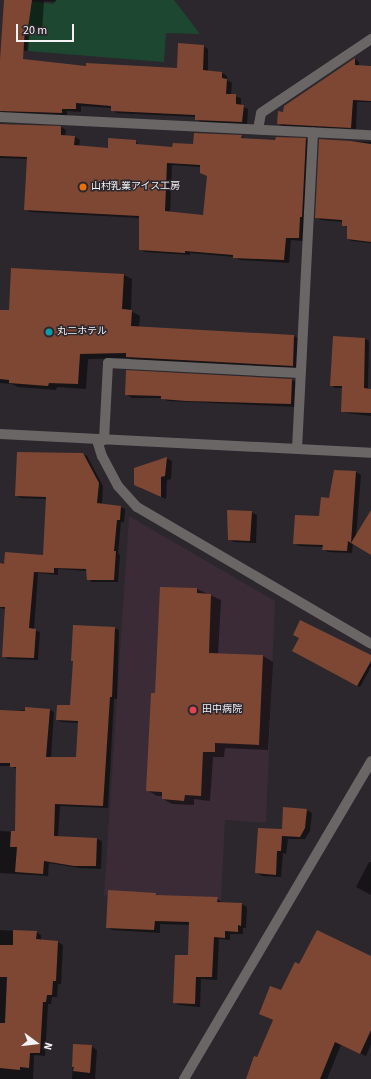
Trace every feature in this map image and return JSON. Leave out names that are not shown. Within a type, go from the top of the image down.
[{"type":"street","points":[[258,129],[261,113],[371,39]]},
{"type":"street","points":[[0,118],[371,135]]},
{"type":"street","points":[[297,449],[313,132]]},
{"type":"street","points":[[300,373],[108,363],[101,440],[102,456],[118,486],[137,507],[371,644]]},
{"type":"street","points":[[0,434],[371,453]]},
{"type":"street","points":[[184,1079],[371,762]]},
{"type":"shaded area","name":"田中病院","points":[[129,516],[275,601],[266,823],[225,820],[221,901],[104,895]]},
{"type":"green space","points":[[54,0],[174,0],[200,34],[166,33],[164,62],[27,51],[28,1],[54,4]]},
{"type":"building","points":[[4,0],[32,0],[28,28],[25,28],[23,59],[86,66],[86,63],[177,68],[178,43],[204,45],[203,70],[222,72],[222,78],[227,79],[226,94],[236,94],[236,104],[244,105],[242,122],[195,120],[195,115],[111,111],[111,106],[76,103],[76,109],[62,109],[62,113],[0,111],[0,60]]},
{"type":"building","points":[[355,58],[355,65],[371,66],[371,101],[353,100],[351,128],[277,124],[278,111],[283,112],[284,106]]},
{"type":"building","points":[[0,124],[61,126],[61,135],[75,136],[74,145],[108,148],[108,138],[136,140],[136,144],[172,147],[173,143],[193,144],[194,133],[242,135],[241,138],[275,140],[276,137],[306,138],[302,217],[300,217],[299,238],[286,238],[284,260],[233,258],[233,255],[185,251],[185,253],[139,250],[139,216],[24,210],[27,157],[0,156]],"holes":[[[167,163],[200,165],[200,173],[207,176],[203,215],[165,211]]]},
{"type":"building","points":[[319,139],[371,144],[371,242],[347,239],[347,226],[342,226],[342,220],[315,218]]},
{"type":"building","points":[[11,268],[124,274],[122,309],[132,310],[131,326],[294,335],[293,366],[126,357],[126,353],[80,354],[78,384],[49,383],[48,386],[9,383],[9,380],[0,379],[0,310],[9,310]]},
{"type":"building","points":[[333,336],[365,338],[364,388],[371,389],[371,413],[341,412],[342,386],[330,386]]},
{"type":"building","points":[[126,370],[292,379],[291,404],[186,401],[161,399],[161,396],[125,395]]},
{"type":"building","points":[[17,452],[83,453],[99,483],[97,503],[121,506],[120,520],[117,520],[114,551],[116,551],[114,580],[87,580],[86,569],[54,568],[54,573],[34,572],[29,628],[36,629],[34,658],[2,657],[5,607],[0,607],[0,563],[4,564],[5,552],[43,555],[46,497],[15,496]]},
{"type":"building","points":[[167,457],[165,476],[161,477],[161,497],[134,485],[134,468]]},
{"type":"building","points":[[334,470],[356,471],[351,543],[348,541],[347,551],[322,550],[323,545],[293,544],[295,515],[319,516],[321,497],[329,498]]},
{"type":"building","points":[[227,510],[252,511],[250,541],[228,540]]},
{"type":"building","points":[[371,510],[371,555],[351,543]]},
{"type":"building","points":[[160,587],[197,588],[197,593],[211,594],[209,653],[263,655],[259,745],[215,743],[215,752],[203,752],[201,796],[185,795],[184,801],[162,799],[162,792],[146,791],[151,693],[155,693]]},
{"type":"building","points":[[300,620],[371,655],[371,661],[357,686],[292,651],[299,638],[293,635]]},
{"type":"building","points":[[73,625],[115,627],[112,697],[110,697],[103,806],[55,804],[54,836],[97,838],[96,866],[74,866],[44,861],[43,874],[15,872],[17,847],[10,847],[11,831],[15,831],[16,767],[10,767],[10,763],[0,763],[0,710],[25,711],[25,707],[50,709],[46,757],[76,757],[78,721],[56,720],[57,705],[70,705],[73,661],[71,661]]},
{"type":"building","points":[[283,807],[307,809],[305,828],[300,837],[282,836],[281,851],[277,851],[276,875],[255,873],[258,828],[282,829]]},
{"type":"building","points":[[108,890],[156,893],[156,895],[218,897],[217,902],[242,903],[241,926],[238,925],[238,932],[225,931],[225,938],[214,937],[212,977],[196,977],[195,1004],[173,1003],[175,955],[188,955],[189,922],[155,921],[154,930],[106,928]]},
{"type":"building","points":[[13,930],[37,931],[36,939],[58,941],[56,981],[53,981],[52,995],[47,995],[46,1002],[43,1002],[40,1053],[30,1053],[29,1068],[20,1067],[20,1070],[0,1068],[0,1023],[5,1023],[7,977],[0,977],[0,945],[13,945]]},
{"type":"building","points":[[317,930],[371,956],[371,1030],[360,1054],[335,1042],[320,1079],[246,1079],[254,1056],[257,1057],[273,1020],[259,1014],[270,986],[281,990],[295,962],[299,964]]},
{"type":"building","points":[[73,1044],[92,1045],[90,1073],[73,1071]]},
{"type":"place","name":"山村乳業アイス工房","points":[[83,187]]},
{"type":"place","name":"丸二ホテル","points":[[49,332]]},
{"type":"place","name":"田中病院","points":[[193,710]]}]
